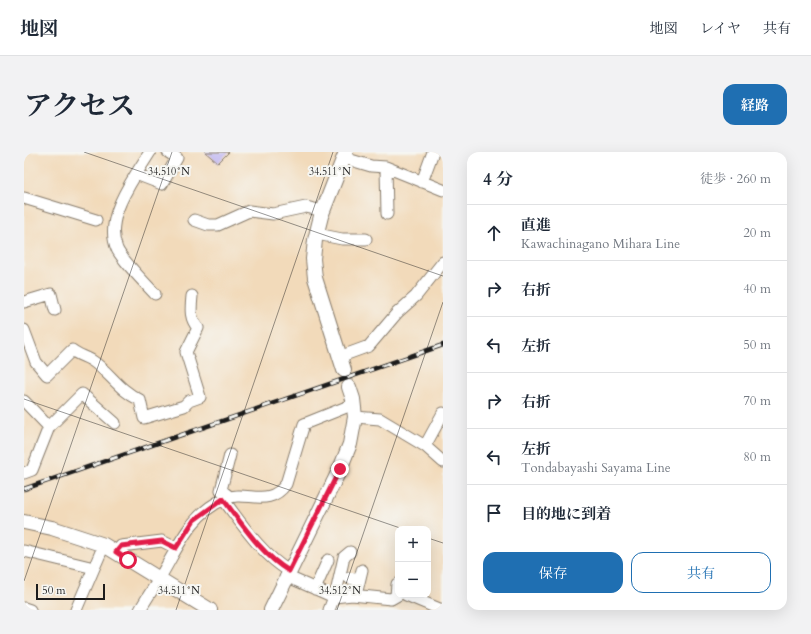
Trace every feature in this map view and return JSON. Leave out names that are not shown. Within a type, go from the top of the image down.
[{"type":"main road","points":[[342,364],[315,278],[314,259],[316,234],[344,154]]},
{"type":"main road","points":[[271,610],[340,469],[350,444],[354,410],[349,387]]},
{"type":"main road","points":[[24,522],[66,532],[104,545],[210,610]]},
{"type":"street","points":[[150,152],[136,174],[122,202],[114,221],[112,234],[117,250],[155,294]]},
{"type":"street","points":[[136,174],[162,184],[177,158],[168,152]]},
{"type":"street","points":[[422,182],[433,152]]},
{"type":"street","points":[[344,154],[371,166],[386,167],[443,190]]},
{"type":"street","points":[[386,167],[387,214]]},
{"type":"street","points":[[24,198],[96,220]]},
{"type":"street","points":[[194,220],[208,225],[218,225],[249,211],[273,214],[306,207],[323,211]]},
{"type":"street","points":[[316,234],[342,239],[366,239]]},
{"type":"street","points":[[342,364],[369,346],[397,313],[416,296],[443,262]]},
{"type":"street","points":[[24,302],[51,294],[55,310]]},
{"type":"street","points":[[24,330],[36,362],[46,375],[72,350],[79,356],[91,360],[128,395],[140,400],[144,418],[184,406],[189,401],[200,397],[186,352],[198,328],[194,323],[189,308],[192,296]]},
{"type":"street","points":[[24,472],[32,470],[49,427],[82,394],[115,423]]},
{"type":"street","points":[[24,401],[49,427]]},
{"type":"street","points":[[140,610],[160,579],[176,548],[194,520],[226,498],[264,498],[274,496],[281,491],[286,484],[304,424],[354,410],[380,419],[425,446],[443,462]]},
{"type":"street","points":[[425,446],[443,413]]},
{"type":"street","points":[[230,455],[222,490],[250,536],[288,574],[315,589],[334,597],[356,595],[391,599],[395,596]]},
{"type":"street","points":[[116,552],[121,546],[162,541],[176,548]]},
{"type":"street","points":[[76,610],[104,545]]},
{"type":"street","points":[[24,551],[94,568]]},
{"type":"street","points":[[329,610],[334,597],[344,557],[350,552]]},
{"type":"street","points":[[315,589],[323,564]]},
{"type":"street","points":[[356,595],[357,576]]},
{"type":"street","points":[[416,598],[442,607]]},
{"type":"street","points":[[24,608],[30,610]]},
{"type":"building","points":[[205,152],[229,152],[218,163]]},
{"type":"railway","points":[[24,489],[443,345]]},
{"type":"route","points":[[128,560],[116,552],[121,546],[162,541],[176,548],[194,520],[223,499],[250,536],[281,566],[289,571],[340,469]]}]
